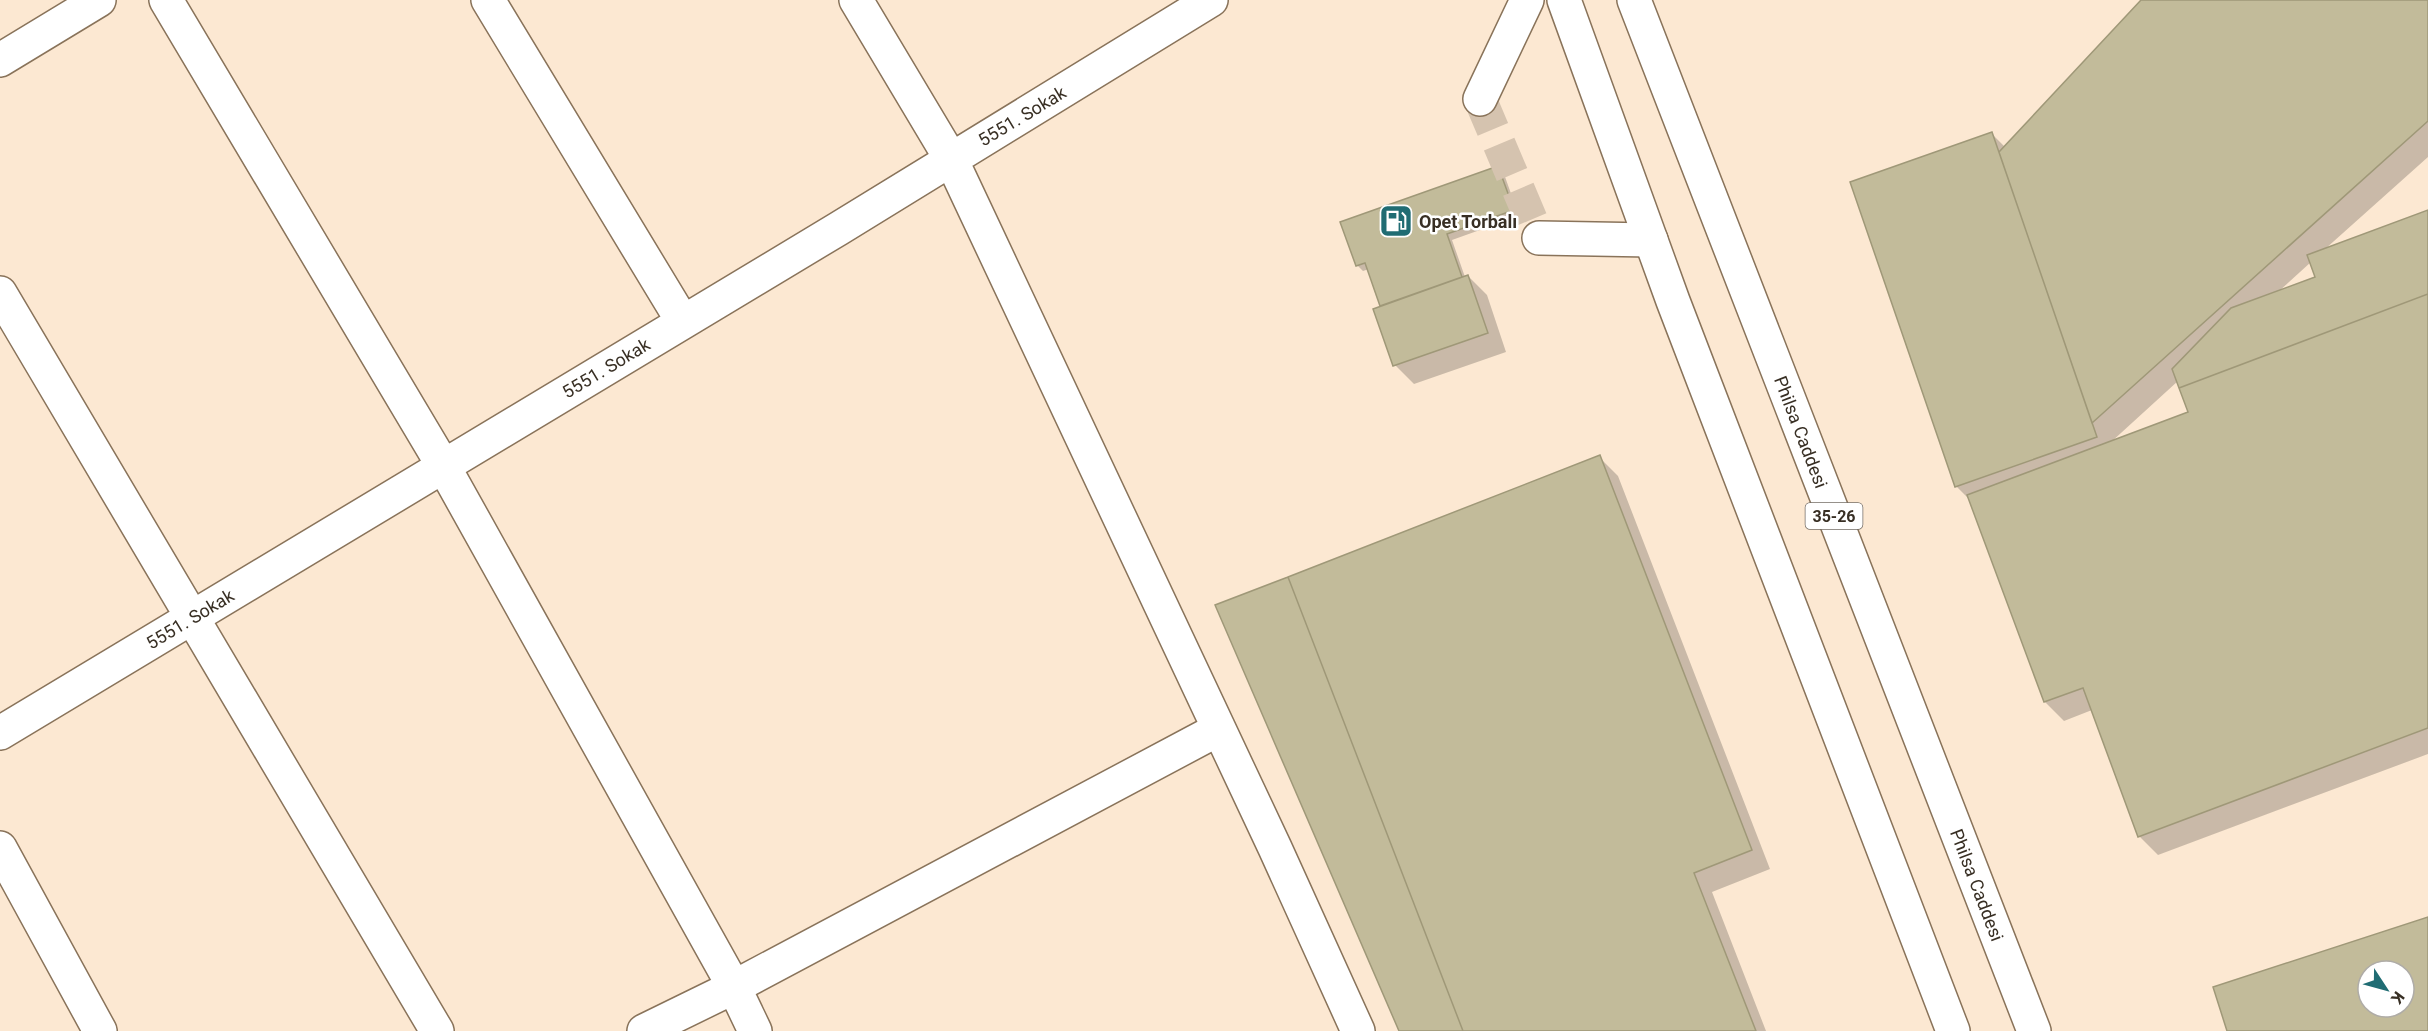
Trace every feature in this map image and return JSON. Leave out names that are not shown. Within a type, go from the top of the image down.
[{"type":"street","points":[[0,60],[99,0]]},
{"type":"street","points":[[166,0],[444,466],[734,987],[755,1031]]},
{"type":"street","points":[[488,0],[683,322]]},
{"type":"street","points":[[856,0],[951,159],[1358,1031]]},
{"type":"street","name":"5551. Sokak","points":[[0,733],[683,322],[1211,0]]},
{"type":"street","points":[[1480,99],[1527,0]]},
{"type":"street","points":[[1564,0],[1651,240],[1953,1031]]},
{"type":"street","name":"Philsa Caddesi","points":[[1634,0],[2034,1031]]},
{"type":"street","points":[[1539,238],[1651,240]]},
{"type":"street","points":[[0,293],[437,1031]]},
{"type":"street","points":[[644,1031],[734,987],[1219,729]]},
{"type":"street","points":[[0,848],[100,1031]]},
{"type":"building","points":[[2141,0],[2428,0],[2428,121],[2092,423],[1999,152]]},
{"type":"building","points":[[1992,132],[2097,437],[1955,487],[1850,182]]},
{"type":"building","points":[[1498,166],[1514,210],[1447,234],[1462,277],[1380,306],[1365,263],[1356,266],[1340,222]]},
{"type":"building","points":[[2428,210],[2428,294],[2179,388],[2172,369],[2231,308],[2315,277],[2307,255]]},
{"type":"building","points":[[1468,275],[1488,333],[1393,366],[1373,309]]},
{"type":"building","points":[[2428,294],[2428,728],[2138,837],[2083,688],[2044,702],[1967,495],[2188,412],[2179,388]]},
{"type":"building","points":[[1600,455],[1752,850],[1694,873],[1756,1031],[1463,1031],[1288,577]]},
{"type":"building","points":[[1288,577],[1463,1031],[1399,1031],[1215,605]]},
{"type":"building","points":[[2428,917],[2428,1031],[2227,1031],[2213,987]]},
{"type":"tunnel","points":[[1480,99],[1539,238]]},
{"type":"place","name":"Opet Torbalı","points":[[1396,221]]}]
